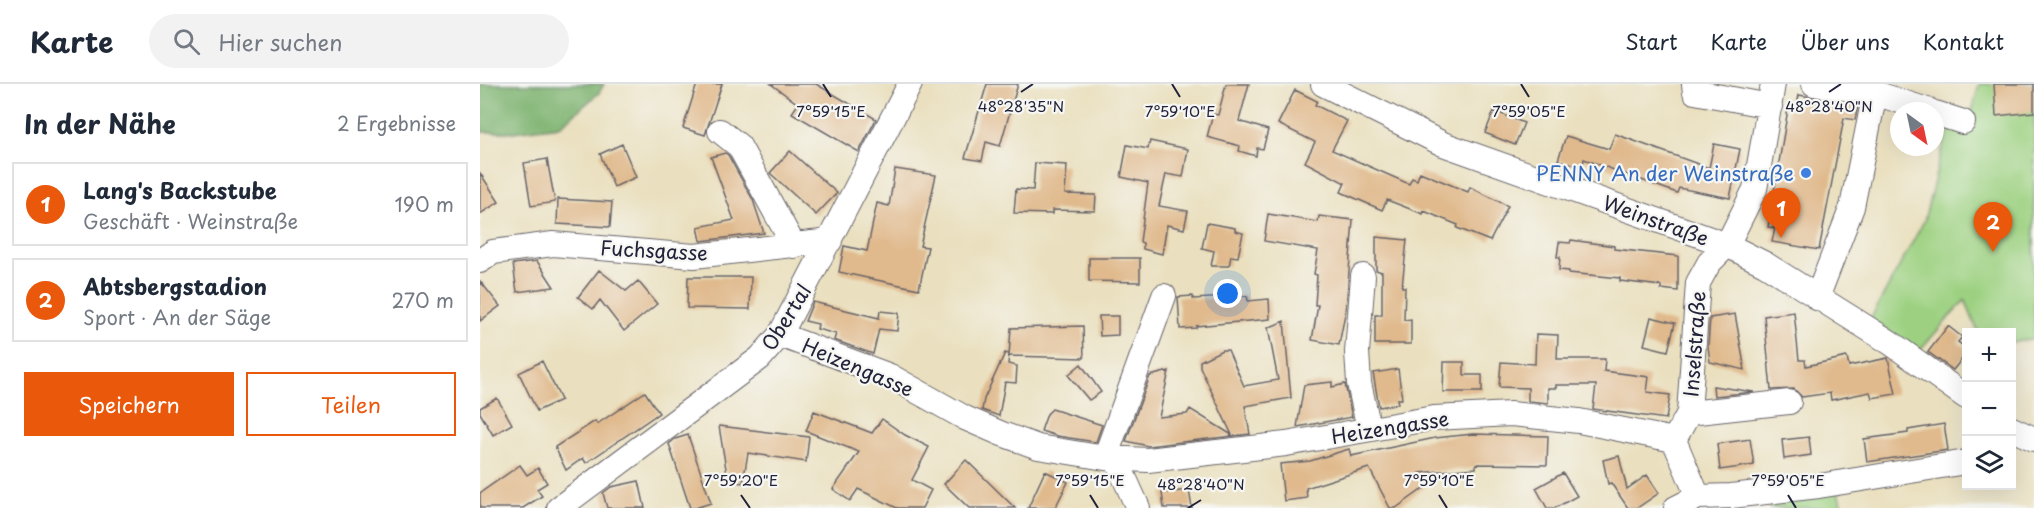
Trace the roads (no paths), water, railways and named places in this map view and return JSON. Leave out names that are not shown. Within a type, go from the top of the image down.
[{"type":"street","name":"Obertal","points":[[559,508],[760,358],[780,335],[910,84]]},
{"type":"street","points":[[1695,84],[1695,92],[1771,95]]},
{"type":"street","points":[[1814,84],[1875,93],[1902,102]]},
{"type":"street","name":"Weinstraße","points":[[1326,85],[1443,144],[1727,245],[1765,264],[1891,343],[1962,394]]},
{"type":"street","points":[[1817,298],[1852,207],[1875,93]]},
{"type":"street","name":"Inselstraße","points":[[1674,440],[1689,412],[1698,283],[1709,263],[1727,245],[1755,189],[1771,95]]},
{"type":"street","points":[[1944,116],[1964,122]]},
{"type":"street","points":[[720,130],[739,146],[794,246]]},
{"type":"street","name":"Fuchsgasse","points":[[480,261],[493,252],[553,244],[694,256],[830,241]]},
{"type":"street","points":[[1364,276],[1357,352],[1359,383],[1369,429]]},
{"type":"street","points":[[1138,508],[1110,458],[1164,296]]},
{"type":"street","name":"Heizengasse","points":[[780,335],[890,376],[965,418],[1002,434],[1038,447],[1110,458],[1148,460],[1286,444],[1434,418],[1510,414],[1579,421],[1674,440]]},
{"type":"street","points":[[1689,412],[1789,402]]},
{"type":"street","points":[[1674,440],[1698,497]]},
{"type":"street","points":[[1676,508],[1698,497],[1731,496],[1819,486],[1962,463]]},
{"type":"place","name":"PENNY An der Weinstraße","points":[[1806,173]]},
{"type":"place","name":"Lang's Backstube","points":[[1781,238]]},
{"type":"place","name":"Abtsbergstadion","points":[[1993,252]]}]
